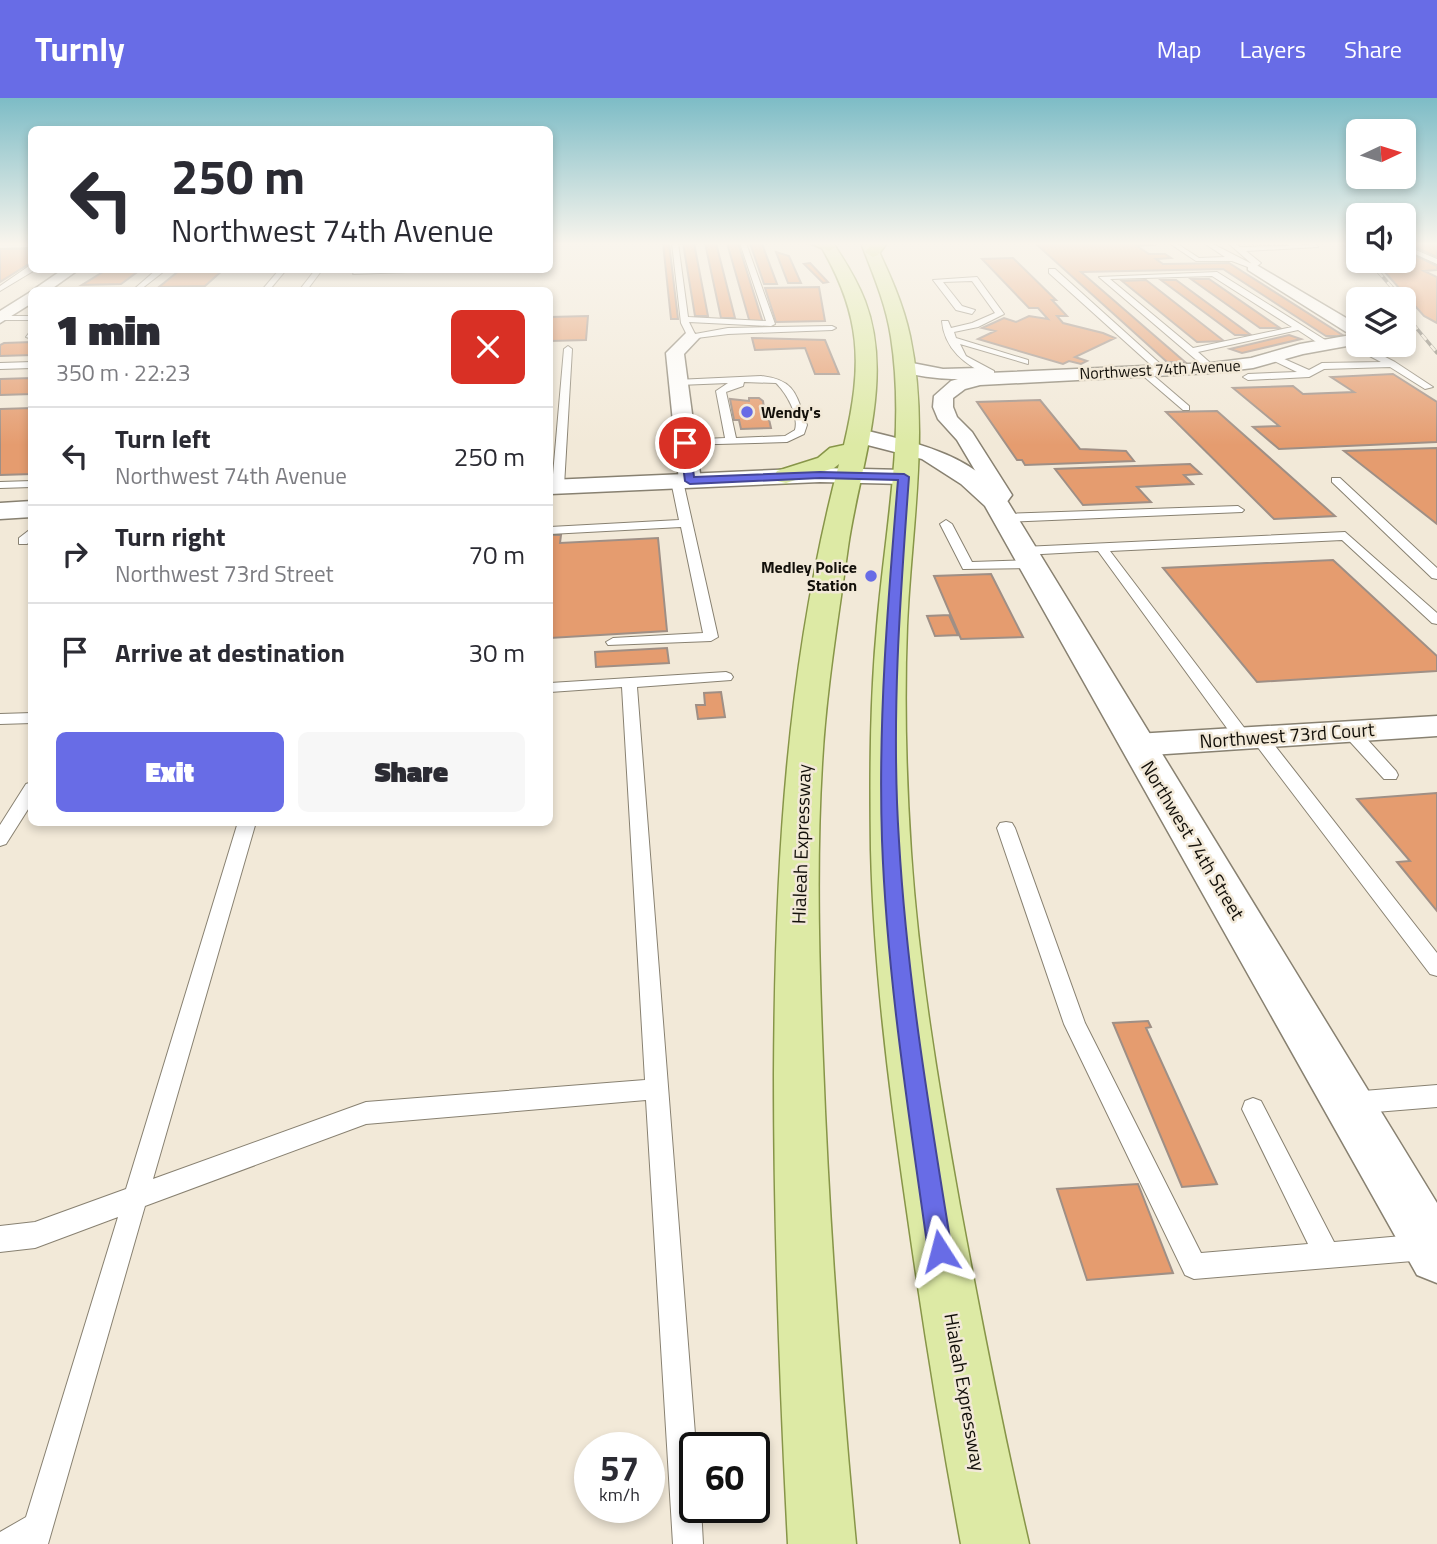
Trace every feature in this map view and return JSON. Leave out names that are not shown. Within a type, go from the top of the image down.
[{"type":"main road","name":"Hialeah Expressway","points":[[822,1544],[806,1291],[800,1141],[798,894],[802,783],[809,712],[866,373],[860,310]]},
{"type":"main road","name":"Hialeah Expressway","points":[[896,310],[907,367],[909,401],[892,627],[887,754],[895,919],[927,1168],[951,1319],[995,1544]]},
{"type":"street","points":[[1317,310],[1346,331]]},
{"type":"street","points":[[684,481],[685,443],[675,353],[688,328]]},
{"type":"street","name":"Northwest 74th Avenue","points":[[907,367],[943,374],[1021,369],[1163,371],[1253,363],[1346,340]]},
{"type":"street","name":"Northwest 74th Avenue","points":[[952,389],[1021,369]]},
{"type":"street","name":"Northwest 74th Street","points":[[952,389],[942,401],[956,430],[965,436],[1001,495],[987,499]]},
{"type":"street","name":"Northwest 74th Street","points":[[956,430],[953,436],[987,499],[1027,557],[1348,1103],[1431,1237]]},
{"type":"street","points":[[743,478],[811,494],[851,468],[905,463]]},
{"type":"street","points":[[554,487],[786,477],[905,463],[987,499]]},
{"type":"street","points":[[0,511],[28,509]]},
{"type":"street","name":"Northwest 73rd Court","points":[[1136,745],[1437,726]]},
{"type":"lane","points":[[685,310],[688,328]]},
{"type":"lane","points":[[688,328],[771,324],[766,310]]},
{"type":"lane","points":[[965,310],[972,312]]},
{"type":"lane","points":[[976,310],[944,323],[962,358],[991,373]]},
{"type":"lane","points":[[950,335],[1000,314],[998,310]]},
{"type":"lane","points":[[1096,310],[1163,371]]},
{"type":"lane","points":[[1143,310],[1211,368]]},
{"type":"lane","points":[[1271,310],[1327,345]]},
{"type":"lane","points":[[3,314],[28,317]]},
{"type":"lane","points":[[688,328],[728,331],[832,328]]},
{"type":"lane","points":[[1191,351],[1298,328]]},
{"type":"lane","points":[[950,335],[1021,369]]},
{"type":"lane","points":[[554,487],[568,349]]},
{"type":"lane","points":[[1273,357],[1309,374]]},
{"type":"lane","points":[[1382,357],[1428,387]]},
{"type":"lane","points":[[1248,377],[1309,374],[1322,366],[1392,364]]},
{"type":"lane","points":[[0,366],[28,365]]},
{"type":"lane","points":[[1144,372],[1186,408]]},
{"type":"lane","points":[[679,382],[770,380],[784,384],[802,425],[797,435],[779,439],[685,443]]},
{"type":"lane","points":[[731,441],[721,395],[724,388],[738,384],[764,383],[788,390]]},
{"type":"lane","points":[[1336,480],[1437,575]]},
{"type":"lane","points":[[613,642],[711,637],[685,523],[684,481]]},
{"type":"lane","points":[[0,485],[28,484]]},
{"type":"lane","points":[[987,499],[1238,510]]},
{"type":"lane","points":[[553,530],[685,523]]},
{"type":"lane","points":[[947,524],[968,566],[1101,547],[1345,536],[1437,620]]},
{"type":"lane","points":[[1101,547],[1437,968]]},
{"type":"lane","points":[[553,687],[726,677]]},
{"type":"lane","points":[[629,683],[688,1544]]},
{"type":"lane","points":[[0,719],[28,718]]},
{"type":"lane","points":[[1350,731],[1390,775]]},
{"type":"lane","points":[[0,839],[28,794]]},
{"type":"lane","points":[[10,1544],[35,1536],[246,826]]},
{"type":"lane","points":[[1006,828],[1075,1024],[1194,1266],[1327,1255],[1431,1237]]},
{"type":"lane","points":[[0,1239],[35,1235],[366,1113],[657,1089]]},
{"type":"lane","points":[[1348,1103],[1437,1096]]},
{"type":"lane","points":[[1253,1110],[1327,1255]]},
{"type":"building","points":[[670,310],[677,310],[678,319],[671,319]]},
{"type":"building","points":[[694,310],[707,310],[708,316],[695,316]]},
{"type":"building","points":[[719,310],[733,310],[735,318],[721,318]]},
{"type":"building","points":[[746,310],[759,310],[763,323],[750,323]]},
{"type":"building","points":[[772,310],[823,310],[825,321],[776,322]]},
{"type":"building","points":[[1040,310],[1062,310],[1067,316],[1057,316],[1063,323],[1115,338],[1075,357],[1087,361],[1081,364],[1069,361],[1063,364],[978,339],[995,331],[982,328],[1004,318],[1016,322],[1029,316],[1048,319]]},
{"type":"building","points":[[1110,310],[1125,310],[1185,362],[1167,362]]},
{"type":"building","points":[[1158,310],[1185,310],[1224,341],[1197,342]]},
{"type":"building","points":[[1202,310],[1218,310],[1251,335],[1235,335]]},
{"type":"building","points":[[1235,310],[1255,310],[1280,328],[1260,328]]},
{"type":"building","points":[[1287,310],[1304,310],[1344,336],[1326,336]]},
{"type":"building","points":[[1419,310],[1437,310],[1437,323],[1424,316]]},
{"type":"building","points":[[588,316],[586,340],[553,341],[553,317]]},
{"type":"building","points":[[1289,335],[1301,339],[1242,353],[1230,349]]},
{"type":"building","points":[[752,338],[825,340],[839,374],[815,374],[805,348],[755,350]]},
{"type":"building","points":[[28,342],[28,355],[0,356],[0,345]]},
{"type":"building","points":[[1393,374],[1437,402],[1437,442],[1279,449],[1253,427],[1279,426],[1233,388],[1293,386],[1303,394],[1354,392],[1331,377]]},
{"type":"building","points":[[28,378],[28,394],[0,395],[0,379]]},
{"type":"building","name":"Wendy's","points":[[749,398],[763,401],[764,408],[760,408],[762,416],[768,415],[771,428],[741,429],[739,420],[734,420],[730,399],[749,401]]},
{"type":"building","points":[[1040,400],[1080,449],[1126,451],[1134,461],[1025,465],[1022,460],[1017,460],[977,402]]},
{"type":"building","points":[[28,408],[28,474],[0,475],[0,409]]},
{"type":"building","points":[[1217,411],[1335,516],[1274,519],[1166,412]]},
{"type":"building","points":[[1437,448],[1437,524],[1344,451]]},
{"type":"building","points":[[1190,464],[1201,474],[1184,475],[1193,484],[1137,487],[1151,502],[1083,505],[1055,469]]},
{"type":"building","points":[[553,535],[561,535],[560,543],[658,538],[667,631],[553,638]]},
{"type":"building","points":[[1333,560],[1437,656],[1437,671],[1257,682],[1163,568]]},
{"type":"building","points":[[991,574],[1023,637],[961,639],[934,576]]},
{"type":"building","points":[[949,615],[958,635],[935,636],[927,616]]},
{"type":"building","points":[[667,648],[669,663],[596,667],[595,652]]},
{"type":"building","points":[[721,692],[725,717],[698,719],[696,705],[705,705],[704,693]]},
{"type":"building","points":[[1437,793],[1437,911],[1397,862],[1410,861],[1357,799]]},
{"type":"building","points":[[1148,1021],[1151,1027],[1146,1028],[1217,1184],[1182,1187],[1113,1023]]},
{"type":"building","points":[[1138,1184],[1173,1273],[1087,1280],[1057,1189]]},
{"type":"railway","points":[[1416,328],[1437,353]]},
{"type":"place","name":"Wendy's","points":[[747,412]]},
{"type":"place","name":"Medley Police Station","points":[[871,576]]},
{"type":"route","points":[[685,443],[690,481],[820,475],[904,477],[892,627],[887,754],[890,839],[895,919],[914,1080],[940,1251]]}]
